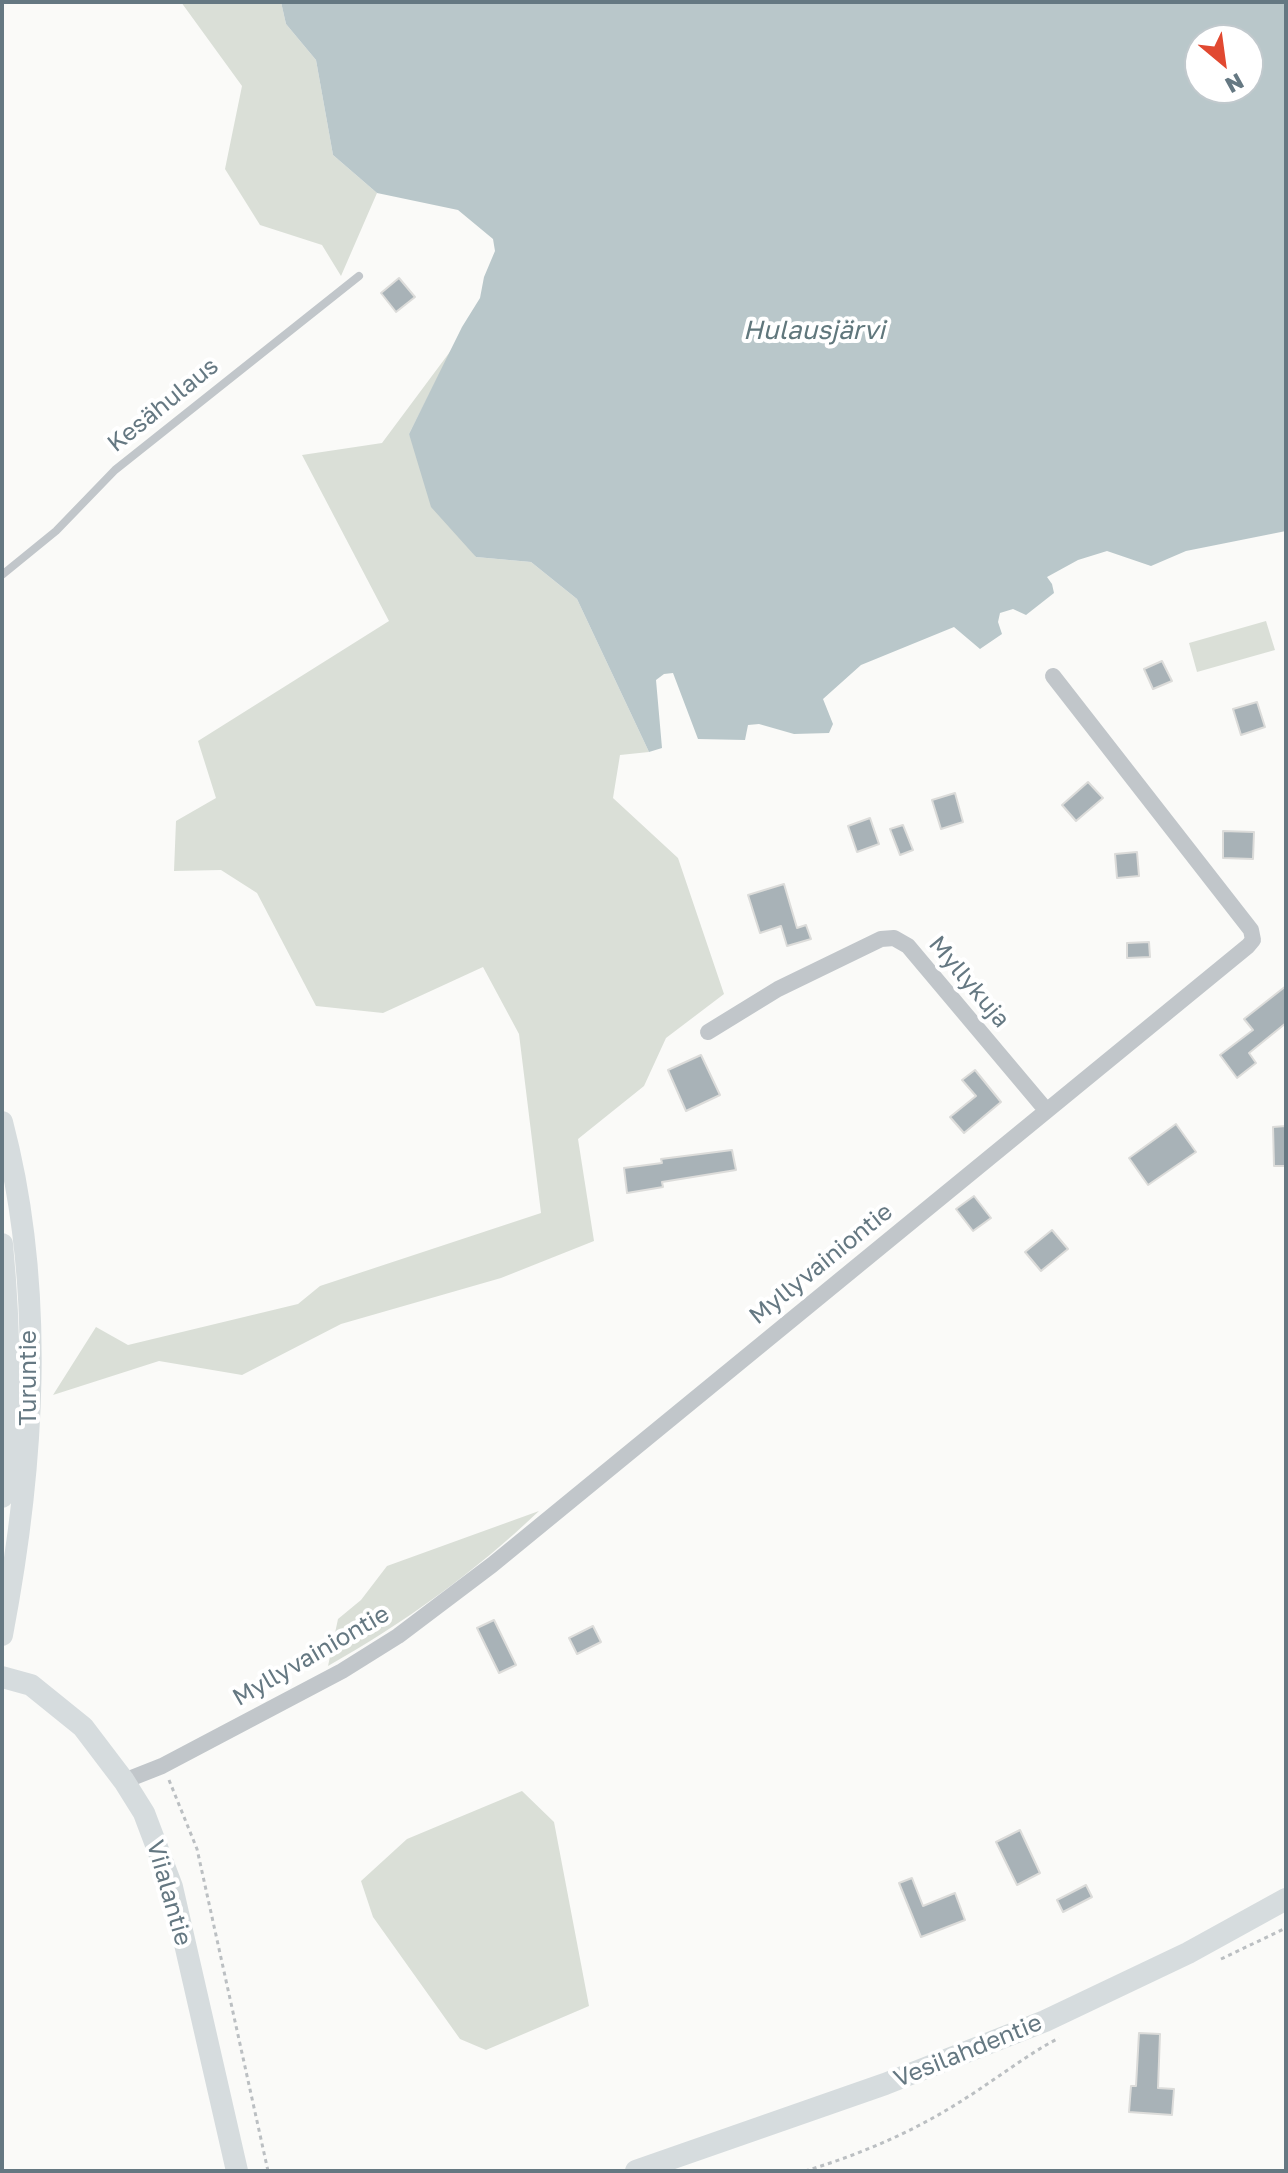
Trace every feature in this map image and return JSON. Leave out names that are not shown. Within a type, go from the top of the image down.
[{"type":"main road","name":"Turuntie","points":[[2,1122],[20,1205],[27,1288],[30,1406],[25,1485],[2,1635]]},
{"type":"main road","name":"Turuntie","points":[[2,1244],[8,1311],[7,1419],[2,1497]]},
{"type":"main road","name":"Viialantie","points":[[2,1677],[31,1685],[83,1727],[144,1813],[172,1887],[237,2171]]},
{"type":"main road","name":"Vesilahdentie","points":[[636,2171],[885,2084],[1045,2021],[1188,1953],[1286,1899]]},
{"type":"street","name":"Myllyvainiontie","points":[[124,1781],[162,1766],[330,1677],[398,1636],[492,1565],[1248,946],[1254,934],[1053,676]]},
{"type":"street","name":"Myllykuja","points":[[708,1032],[778,989],[881,939],[894,938],[908,946],[1046,1110]]},
{"type":"lane","name":"Kesähulaus","points":[[2,575],[56,531],[115,470],[359,276]]},
{"type":"path","points":[[162,1766],[197,1849],[268,2171]]},
{"type":"path","points":[[1221,1959],[1286,1928]]},
{"type":"path","points":[[805,2171],[867,2149],[930,2120],[1038,2048],[1063,2036]]},
{"type":"shaded area","points":[[181,2],[281,2],[286,24],[316,60],[333,155],[377,193],[341,276],[322,245],[260,225],[225,169],[242,86]]},
{"type":"shaded area","points":[[452,349],[409,434],[476,557],[531,562],[577,599],[649,752],[620,755],[613,798],[678,858],[724,994],[666,1038],[644,1086],[578,1139],[594,1241],[501,1278],[341,1324],[242,1375],[159,1361],[53,1395],[96,1327],[128,1345],[298,1304],[320,1286],[541,1213],[519,1034],[483,967],[383,1013],[316,1006],[257,893],[221,870],[174,871],[176,821],[216,798],[198,741],[389,621],[302,455],[382,443]]},
{"type":"shaded area","points":[[1266,621],[1275,650],[1197,672],[1189,643]]},
{"type":"shaded area","points":[[539,1511],[490,1555],[438,1595],[328,1666],[338,1619],[361,1600],[387,1566]]},
{"type":"shaded area","points":[[522,1791],[554,1822],[589,2006],[486,2050],[460,2039],[373,1917],[361,1881],[407,1839]]},
{"type":"water","name":"Hulausjärvi","points":[[281,2],[1286,2],[1286,531],[1186,551],[1151,566],[1107,551],[1078,560],[1047,577],[1054,593],[1026,615],[1013,609],[1000,613],[998,622],[1002,634],[980,649],[954,627],[861,665],[823,699],[833,724],[829,733],[794,734],[759,724],[748,725],[745,740],[698,739],[673,673],[664,674],[656,680],[662,748],[649,752],[577,599],[531,562],[476,557],[431,507],[409,434],[462,327],[480,298],[484,277],[495,251],[493,239],[458,210],[377,193],[333,155],[316,60],[286,24]]},
{"type":"building","points":[[399,278],[415,297],[396,312],[381,293]]},
{"type":"building","points":[[1162,661],[1172,681],[1153,689],[1144,669]]},
{"type":"building","points":[[1257,702],[1265,727],[1241,735],[1233,709]]},
{"type":"building","points":[[1088,782],[1103,798],[1076,821],[1062,805]]},
{"type":"building","points":[[955,793],[963,822],[941,829],[932,800]]},
{"type":"building","points":[[870,818],[879,844],[857,852],[848,826]]},
{"type":"building","points":[[903,825],[913,850],[900,855],[890,829]]},
{"type":"building","points":[[1223,831],[1254,832],[1253,859],[1223,858]]},
{"type":"building","points":[[1137,852],[1139,876],[1117,878],[1115,854]]},
{"type":"building","points":[[784,884],[797,928],[806,925],[811,939],[787,946],[781,926],[760,933],[748,895]]},
{"type":"building","points":[[1149,942],[1150,957],[1127,958],[1127,943]]},
{"type":"building","points":[[1286,986],[1286,1023],[1249,1053],[1256,1063],[1237,1078],[1220,1055],[1253,1030],[1244,1019]]},
{"type":"building","points":[[701,1055],[720,1095],[686,1111],[668,1070]]},
{"type":"building","points":[[975,1070],[1001,1102],[964,1133],[950,1117],[976,1096],[962,1080]]},
{"type":"building","points":[[1176,1124],[1196,1152],[1148,1185],[1129,1158]]},
{"type":"building","points":[[1286,1126],[1286,1166],[1274,1166],[1273,1127]]},
{"type":"building","points":[[732,1150],[736,1170],[662,1182],[663,1187],[627,1193],[624,1168],[662,1163],[661,1159]]},
{"type":"building","points":[[974,1196],[991,1218],[973,1231],[956,1209]]},
{"type":"building","points":[[1052,1230],[1068,1249],[1041,1271],[1025,1252]]},
{"type":"building","points":[[494,1620],[516,1665],[499,1673],[477,1628]]},
{"type":"building","points":[[593,1626],[601,1642],[577,1654],[569,1638]]},
{"type":"building","points":[[1020,1830],[1040,1873],[1017,1885],[996,1842]]},
{"type":"building","points":[[912,1878],[923,1906],[955,1893],[965,1920],[921,1937],[899,1883]]},
{"type":"building","points":[[1086,1885],[1092,1897],[1063,1912],[1057,1900]]},
{"type":"building","points":[[1139,2033],[1160,2034],[1158,2088],[1174,2089],[1172,2115],[1129,2112],[1131,2086],[1136,2086]]}]
